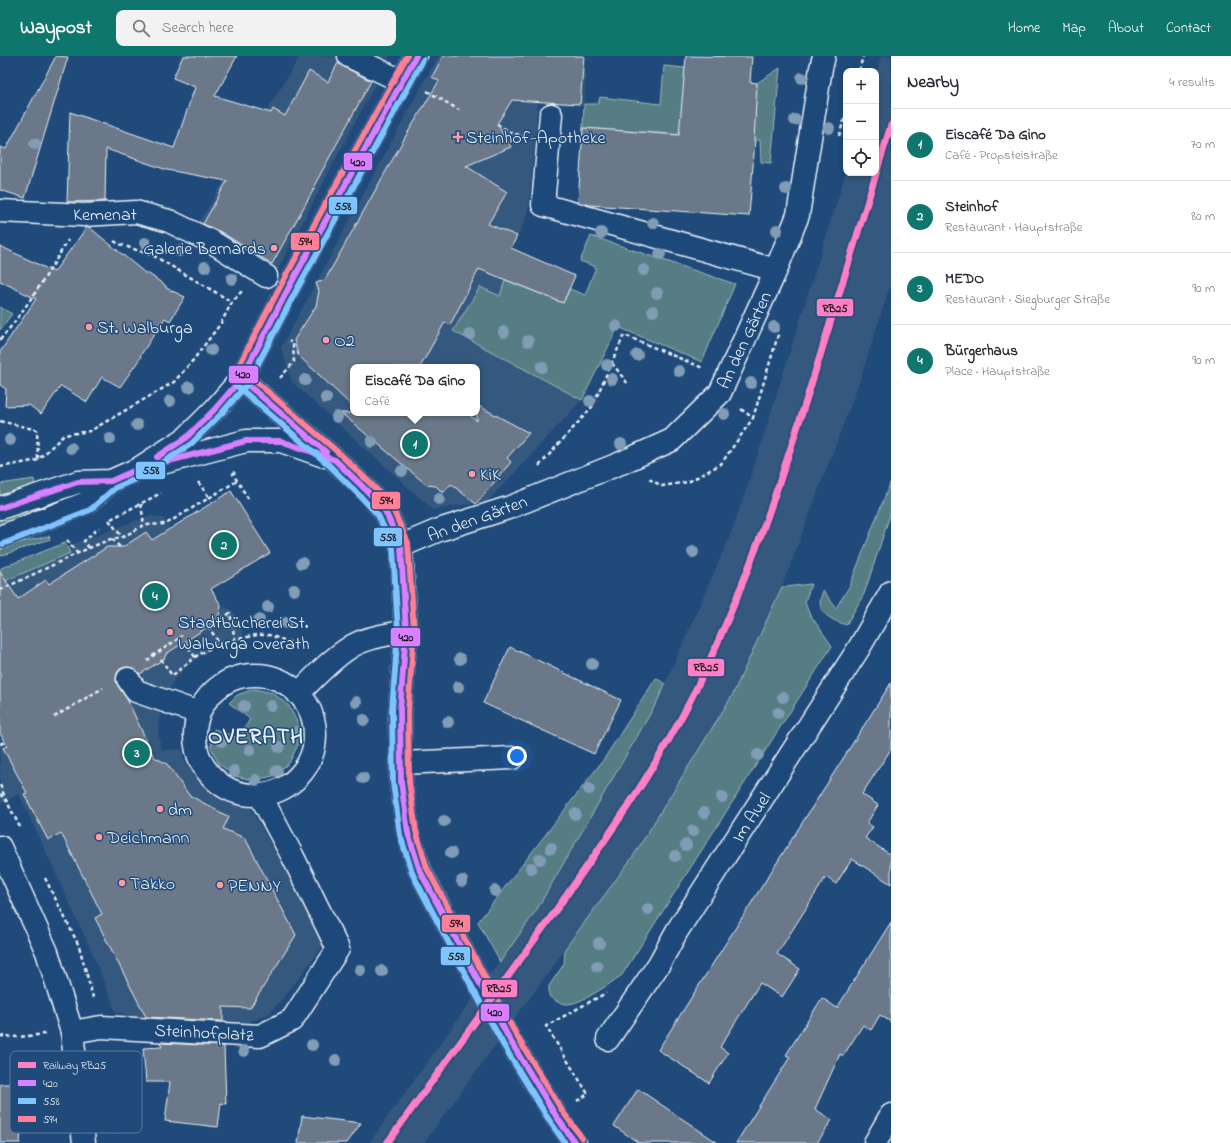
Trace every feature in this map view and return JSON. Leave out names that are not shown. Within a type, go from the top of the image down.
[{"type":"street","points":[[349,56],[402,79]]},
{"type":"street","points":[[0,537],[86,503],[111,481],[138,469],[186,438],[216,408],[241,379],[288,289],[416,56]]},
{"type":"street","name":"An den Gärten","points":[[401,546],[439,530],[508,508],[621,463],[672,440],[720,393],[776,270],[798,215],[824,56]]},
{"type":"street","points":[[550,115],[543,205],[776,270]]},
{"type":"street","name":"Kemenat","points":[[0,211],[84,215],[136,212],[169,221],[214,243],[266,276]]},
{"type":"street","points":[[241,379],[335,460],[367,491],[385,511],[401,546],[406,631],[400,711],[402,763],[401,782],[408,833],[420,871],[480,985],[511,1042],[556,1116],[575,1143]]},
{"type":"street","points":[[138,469],[246,441],[281,442],[335,460]]},
{"type":"street","points":[[0,508],[78,482],[111,481]]},
{"type":"street","name":"Im Auel","points":[[608,1039],[659,964],[677,931],[859,648],[890,597],[891,592]]},
{"type":"street","points":[[298,694],[327,665],[350,647],[368,640],[406,631]]},
{"type":"street","points":[[249,676],[266,676],[281,681],[298,694],[309,709],[315,728],[314,747],[308,765],[296,780],[279,790],[260,796],[243,794],[226,788],[212,778],[202,764],[196,748],[195,730],[199,713],[207,699],[219,687],[233,679],[249,676]]},
{"type":"street","points":[[128,679],[136,691],[199,713]]},
{"type":"street","points":[[402,763],[512,758]]},
{"type":"street","name":"Steinhofplatz","points":[[72,1032],[101,1027],[260,1036],[292,1020],[338,949],[293,857],[260,796]]},
{"type":"street","points":[[0,847],[46,952],[72,1032],[74,1051]]},
{"type":"street","points":[[875,1143],[891,1115]]},
{"type":"street","points":[[83,1133],[84,1143]]},
{"type":"path","points":[[860,68],[863,56]]},
{"type":"path","points":[[402,79],[459,110]]},
{"type":"path","points":[[0,340],[18,319],[84,215]]},
{"type":"path","points":[[113,241],[154,256],[232,302]]},
{"type":"path","points":[[0,467],[38,460],[64,435],[90,431],[174,382],[194,359],[221,323],[232,302],[241,292],[248,288]]},
{"type":"path","points":[[538,468],[592,407],[624,335],[704,368]]},
{"type":"path","points":[[294,344],[294,362]]},
{"type":"path","points":[[611,362],[628,384]]},
{"type":"path","points":[[621,463],[662,486],[688,482],[721,464],[753,418]]},
{"type":"path","points":[[0,421],[37,430],[38,460]]},
{"type":"path","points":[[236,469],[233,474],[249,500]]},
{"type":"path","points":[[197,480],[209,498]]},
{"type":"path","points":[[0,590],[77,553],[111,539],[123,537],[144,525],[166,524],[237,481]]},
{"type":"path","points":[[103,521],[141,504],[168,489]]},
{"type":"path","points":[[141,504],[144,525]]},
{"type":"path","points":[[110,519],[123,537]]},
{"type":"path","points":[[89,548],[84,541],[110,519]]},
{"type":"path","points":[[111,539],[120,547]]},
{"type":"path","points":[[68,541],[77,553]]},
{"type":"path","points":[[215,622],[230,614],[235,640]]},
{"type":"path","points":[[208,626],[219,643]]},
{"type":"path","points":[[170,681],[173,676],[195,657],[219,643],[269,634],[298,645]]},
{"type":"path","points":[[145,663],[154,655],[181,637],[180,636]]},
{"type":"path","points":[[185,642],[195,657]]},
{"type":"path","points":[[161,659],[173,676]]},
{"type":"path","points":[[0,744],[5,742]]},
{"type":"path","points":[[0,785],[6,800]]},
{"type":"path","points":[[583,1088],[546,1026],[612,989]]},
{"type":"path","points":[[0,1036],[18,1037],[46,1034]]},
{"type":"shaded area","points":[[300,56],[390,56],[276,273],[196,227]]},
{"type":"shaded area","points":[[439,56],[540,56],[540,58],[586,73],[584,106],[538,103],[529,205],[524,223],[498,277],[505,280],[500,296],[480,287],[453,331],[582,400],[488,501],[433,510],[292,382],[281,348]]},
{"type":"shaded area","points":[[881,56],[891,56],[891,283],[860,380],[782,587],[732,695],[680,784],[634,855],[424,1143],[369,1143],[537,909],[657,702],[732,531],[758,454],[845,176],[879,176],[878,68]]},
{"type":"shaded area","points":[[152,516],[163,518],[221,605],[231,610],[241,620],[243,639],[213,648],[197,658],[175,678],[169,690],[191,701],[160,711],[158,732],[161,750],[182,749],[183,758],[196,778],[206,789],[214,795],[237,805],[251,808],[325,943],[293,986],[270,1013],[249,1022],[137,1018],[116,1012],[90,948],[19,794],[0,804],[0,575],[78,542],[134,521]]},
{"type":"green space","points":[[664,66],[685,68],[755,116],[757,83],[780,68],[771,163],[761,162],[760,140],[583,128],[584,104],[598,104],[600,97],[661,104]]},
{"type":"green space","points":[[591,236],[735,284],[702,362],[618,327],[582,400],[453,331],[480,287],[500,296],[505,280],[563,303],[570,289],[585,295],[596,267],[580,261]]},
{"type":"green space","points":[[0,307],[12,314],[0,330]]},
{"type":"green space","points":[[34,479],[35,485],[0,495],[0,484]]},
{"type":"green space","points":[[891,481],[891,512],[864,594],[846,625],[837,622],[826,615],[821,608],[820,603],[823,590],[836,608],[849,587]]},
{"type":"green space","points":[[81,487],[83,494],[0,525],[0,516]]},
{"type":"green space","points":[[49,536],[50,539],[0,556],[0,547]]},
{"type":"green space","points":[[65,543],[70,553],[5,581],[0,575],[1,568]]},
{"type":"green space","points":[[811,584],[805,602],[809,613],[832,646],[622,975],[595,993],[579,1001],[566,1004],[555,1000],[549,996],[549,986],[564,964],[565,949],[634,855],[732,696],[782,587]]},
{"type":"green space","points":[[656,678],[665,684],[657,702],[537,909],[500,962],[478,922],[604,759]]},
{"type":"green space","points":[[254,689],[273,693],[289,706],[298,724],[298,745],[289,763],[273,776],[254,780],[234,776],[218,763],[211,747],[214,729],[239,738],[250,719],[229,703],[237,695]]},
{"type":"building","points":[[56,56],[68,57],[25,198],[0,190],[0,147],[6,149]]},
{"type":"building","points":[[183,56],[237,56],[215,96],[271,113],[273,109],[285,116],[309,71],[328,82],[338,63],[371,81],[272,264],[221,232],[203,224],[227,181],[167,170],[106,149],[105,201],[67,202],[70,112],[174,148],[195,87],[173,78]]},
{"type":"building","points":[[443,56],[584,56],[580,104],[512,100],[497,124],[511,147],[466,166],[507,192],[488,224],[517,236],[511,248],[575,276],[563,303],[479,269],[450,325],[445,322],[422,364],[350,364],[350,404],[298,355],[294,340],[316,306],[319,291],[316,283],[325,280],[404,139],[439,81],[432,77]]},
{"type":"building","points":[[686,56],[752,57],[750,82],[757,83],[755,141],[749,216],[590,205],[578,202],[583,128],[679,135]]},
{"type":"building","name":"St. Walburga","points":[[87,227],[89,227],[145,273],[149,274],[166,286],[166,288],[185,297],[170,321],[165,318],[140,356],[141,357],[120,387],[102,377],[87,402],[61,386],[41,414],[29,405],[5,406],[6,389],[0,385],[0,352],[36,299],[0,281],[0,246],[54,272]]},
{"type":"building","points":[[480,407],[529,433],[507,458],[511,462],[476,504],[451,484],[443,493],[436,486],[427,485],[341,413],[350,413],[350,416],[471,416],[477,421],[477,416],[480,416]]},
{"type":"building","points":[[231,491],[270,553],[211,589],[221,605],[218,620],[166,654],[164,659],[140,674],[133,668],[121,668],[117,673],[116,680],[118,686],[127,699],[154,757],[167,764],[189,795],[229,817],[223,829],[245,838],[296,935],[250,1008],[223,1007],[223,1021],[146,1017],[95,918],[102,914],[61,833],[48,840],[24,794],[27,793],[3,748],[7,746],[0,733],[0,572],[18,599],[46,580],[49,584],[107,547],[123,547],[146,532],[152,540]]},
{"type":"building","points":[[510,647],[621,700],[594,754],[483,703]]},
{"type":"building","points":[[891,683],[891,749],[862,794],[878,805],[867,823],[873,827],[865,838],[891,855],[891,884],[852,859],[836,884],[826,877],[777,954],[800,969],[782,997],[760,983],[720,1047],[728,1053],[709,1083],[658,1050]]},
{"type":"building","points":[[891,922],[891,1022],[880,1015],[871,1030],[863,1025],[843,1056],[840,1054],[815,1109],[832,1120],[817,1143],[736,1143],[790,1057],[786,1055],[822,998],[837,1008]]},
{"type":"building","points":[[160,1043],[224,1046],[226,1104],[221,1103],[218,1127],[165,1121],[170,1082],[146,1082],[143,1048],[162,1047]]},
{"type":"building","points":[[0,1084],[10,1084],[10,1133],[21,1133],[20,1143],[0,1143]]},
{"type":"building","points":[[638,1089],[718,1143],[639,1143],[614,1126]]},
{"type":"building","points":[[302,1116],[361,1123],[347,1143],[298,1143]]},
{"type":"rail line","name":"RB25","points":[[387,1143],[556,910],[609,834],[644,782],[690,701],[729,617],[762,532],[820,356],[891,125]]},
{"type":"transit line","name":"594","points":[[234,375],[281,285],[407,56]]},
{"type":"transit line","name":"420","points":[[157,457],[186,438],[216,408],[241,379],[288,289],[416,56]]},
{"type":"transit line","name":"558","points":[[3,544],[90,510],[115,488],[142,476],[191,444],[222,413],[248,383],[295,293],[423,60]]},
{"type":"transit line","name":"594","points":[[246,373],[340,454],[373,486],[392,507],[408,543],[414,631],[408,711],[409,781],[416,831],[427,868],[487,981],[518,1038],[563,1112],[582,1138]]},
{"type":"transit line","name":"420","points":[[241,379],[326,452]]},
{"type":"transit line","name":"558","points":[[236,385],[330,466],[361,497],[378,515],[393,548],[398,631],[392,710],[393,782],[400,835],[413,875],[473,989],[504,1046],[549,1120],[565,1143]]},
{"type":"transit line","name":"420","points":[[0,508],[78,482],[111,481],[138,469],[246,441],[281,441],[335,460],[367,491],[385,511],[401,546],[406,631],[400,711],[401,782],[408,833],[420,871],[511,1042],[556,1116],[575,1143]]},
{"type":"place","name":"Steinhof-Apotheke","points":[[458,137]]},
{"type":"place","name":"Galerie Bernards","points":[[274,248]]},
{"type":"place","name":"St. Walburga","points":[[89,327]]},
{"type":"place","name":"O2","points":[[326,340]]},
{"type":"place","name":"Eiscafé Da Gino","points":[[415,444]]},
{"type":"place","name":"KiK","points":[[472,474]]},
{"type":"place","name":"Steinhof","points":[[224,545]]},
{"type":"place","name":"Bürgerhaus","points":[[155,596]]},
{"type":"place","name":"Stadtbücherei St. Walburga Overath","points":[[170,632]]},
{"type":"place","name":"MEDO","points":[[137,753]]},
{"type":"place","name":"dm","points":[[160,809]]},
{"type":"place","name":"Deichmann","points":[[99,837]]},
{"type":"place","name":"Takko","points":[[122,883]]},
{"type":"place","name":"PENNY","points":[[220,885]]},
{"type":"district","name":"OVERATH","points":[[256,735]]}]
